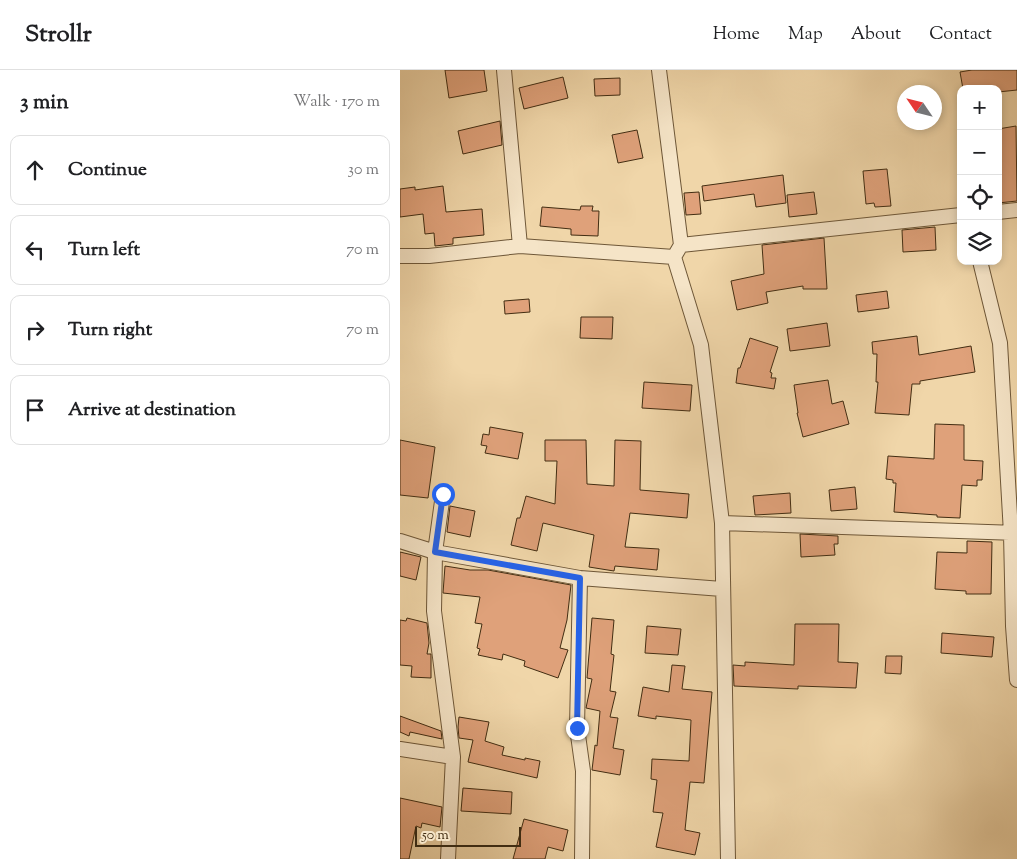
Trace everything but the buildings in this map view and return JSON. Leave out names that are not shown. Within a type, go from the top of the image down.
[{"type":"street","points":[[504,70],[520,246]]},
{"type":"street","points":[[659,70],[678,251],[701,345],[722,523],[728,859]]},
{"type":"street","points":[[1002,212],[1017,210]]},
{"type":"street","points":[[400,256],[429,256],[520,246],[678,251],[957,216]]},
{"type":"street","points":[[981,265],[1000,343],[1014,533],[1013,626],[1017,680]]},
{"type":"street","points":[[443,494],[435,552],[434,611],[453,757],[448,859]]},
{"type":"street","points":[[722,523],[1014,533]]},
{"type":"street","points":[[400,541],[435,552],[580,578],[722,589]]},
{"type":"street","points":[[580,578],[577,728],[583,771],[582,859]]},
{"type":"street","points":[[400,749],[453,757]]},
{"type":"route","points":[[443,494],[435,552],[580,578],[577,728]]}]
